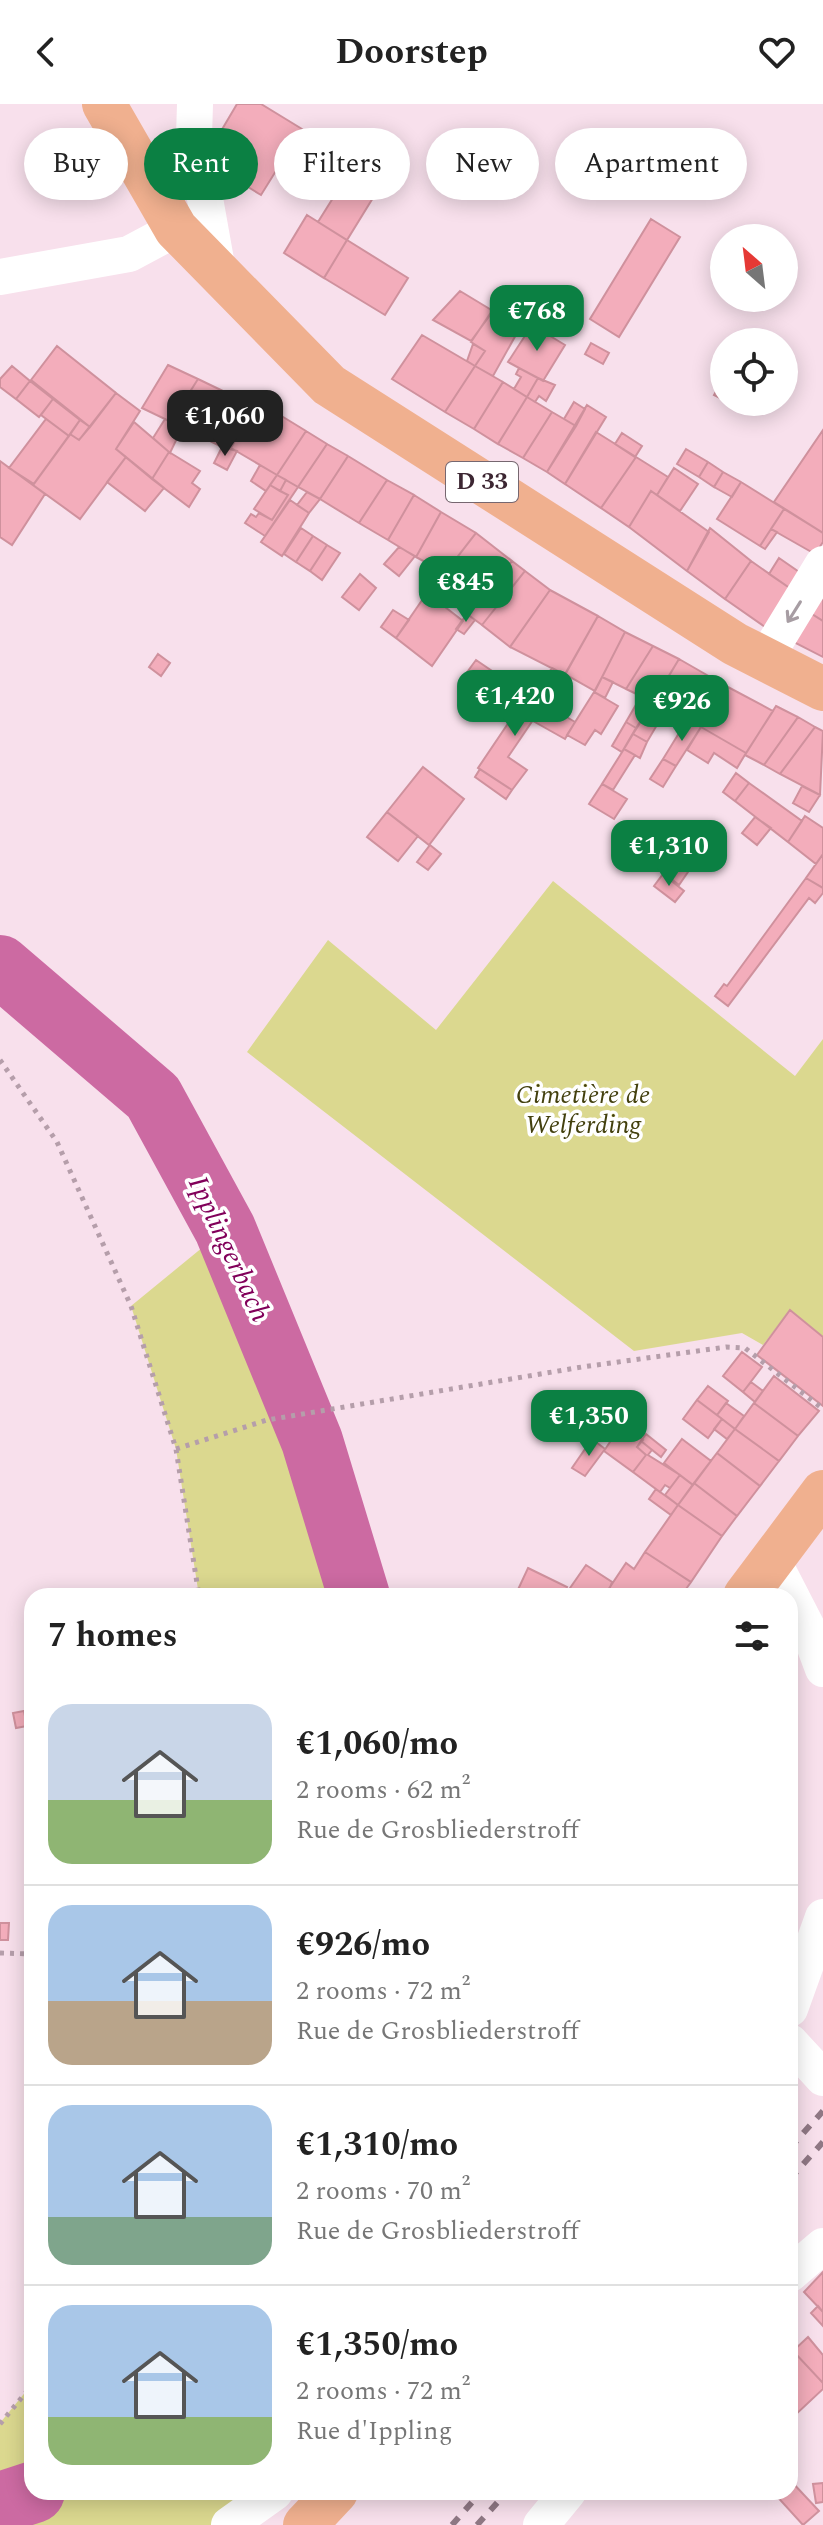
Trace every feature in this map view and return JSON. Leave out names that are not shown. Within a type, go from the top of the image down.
[{"type":"main road","name":"D 33","points":[[104,104],[176,229],[219,277],[329,385],[735,644],[823,689]]},
{"type":"main road","points":[[750,1588],[823,1492]]},
{"type":"main road","points":[[305,2525],[328,2500]]},
{"type":"street","points":[[195,104],[194,137],[219,277]]},
{"type":"street","points":[[0,277],[129,254],[176,229]]},
{"type":"street","points":[[765,659],[823,564]]},
{"type":"street","points":[[771,1557],[787,1588]]},
{"type":"street","points":[[798,1610],[823,1667]]},
{"type":"street","points":[[798,1987],[823,1917]]},
{"type":"street","points":[[798,2051],[822,2077]]},
{"type":"street","points":[[798,2267],[823,2246]]},
{"type":"street","points":[[229,2525],[264,2500]]},
{"type":"street","points":[[541,2525],[561,2500]]},
{"type":"path","points":[[0,1060],[57,1142],[131,1306],[176,1449],[198,1588]]},
{"type":"path","points":[[176,1449],[267,1420],[726,1347],[745,1348],[823,1409]]},
{"type":"path","points":[[0,1953],[24,1954]]},
{"type":"path","points":[[0,2424],[24,2395]]},
{"type":"green space","name":"Cimetière de Welferding","points":[[553,881],[795,1076],[823,1039],[823,1337],[790,1310],[763,1345],[742,1333],[634,1351],[247,1052],[328,940],[436,1030]]},
{"type":"green space","points":[[225,1229],[312,1441],[357,1588],[198,1588],[176,1449],[131,1306]]},
{"type":"green space","points":[[24,2394],[24,2500],[235,2500],[215,2525],[0,2525],[0,2423]]},
{"type":"building","points":[[237,104],[261,104],[300,128],[274,128],[274,174],[261,195],[258,193],[258,128],[223,128]]},
{"type":"building","points":[[332,200],[372,200],[347,240],[318,222]]},
{"type":"building","points":[[307,215],[347,240],[324,278],[284,253]]},
{"type":"building","points":[[651,219],[680,237],[619,337],[590,319]]},
{"type":"building","points":[[347,240],[408,278],[385,315],[324,278]]},
{"type":"building","points":[[460,291],[493,311],[471,341],[433,320]]},
{"type":"building","points":[[490,314],[517,333],[493,376],[475,366],[485,351],[471,342]]},
{"type":"building","points":[[532,325],[565,345],[543,381],[508,362]]},
{"type":"building","points":[[422,335],[475,366],[445,412],[392,379]]},
{"type":"building","points":[[591,343],[609,353],[603,364],[585,354]]},
{"type":"building","points":[[473,344],[485,351],[475,366],[467,361]]},
{"type":"building","points":[[57,346],[116,393],[90,427],[31,380]]},
{"type":"building","points":[[168,365],[198,379],[171,422],[142,408]]},
{"type":"building","points":[[12,366],[30,381],[16,399],[0,387],[0,379]]},
{"type":"building","points":[[475,366],[503,382],[474,429],[445,412]]},
{"type":"building","points":[[519,368],[538,378],[527,397],[514,389],[521,377],[516,374]]},
{"type":"building","points":[[538,378],[555,385],[546,401],[539,396],[535,402],[527,397]]},
{"type":"building","points":[[198,379],[223,391],[211,413],[222,418],[210,441],[171,422]]},
{"type":"building","points":[[30,381],[53,399],[39,417],[16,399]]},
{"type":"building","points":[[503,382],[527,397],[498,444],[474,429]]},
{"type":"building","points":[[223,391],[256,406],[228,450],[210,441],[222,418],[211,413]]},
{"type":"building","points":[[116,393],[140,411],[116,449],[126,457],[80,519],[33,485],[70,434],[79,440]]},
{"type":"building","points":[[527,397],[552,412],[523,458],[498,444]]},
{"type":"building","points":[[53,399],[80,420],[69,436],[41,415]]},
{"type":"building","points":[[257,401],[306,431],[277,475],[231,448]]},
{"type":"building","points":[[574,402],[585,409],[576,426],[564,419]]},
{"type":"building","points":[[587,405],[606,417],[565,484],[547,472]]},
{"type":"building","points":[[552,412],[576,426],[547,472],[523,458]]},
{"type":"building","points":[[46,419],[69,436],[34,484],[9,468]]},
{"type":"building","points":[[165,419],[182,428],[170,453],[153,438]]},
{"type":"building","points":[[80,420],[90,427],[79,440],[70,434]]},
{"type":"building","points":[[134,422],[169,452],[152,479],[116,449]]},
{"type":"building","points":[[823,430],[823,533],[774,502]]},
{"type":"building","points":[[306,431],[327,444],[298,487],[277,475]]},
{"type":"building","points":[[596,432],[636,457],[601,508],[565,484]]},
{"type":"building","points":[[622,433],[642,446],[635,457],[615,444]]},
{"type":"building","points":[[327,444],[348,456],[320,499],[298,487]]},
{"type":"building","points":[[222,447],[237,451],[227,470],[214,463]]},
{"type":"building","points":[[686,449],[708,462],[699,477],[677,464]]},
{"type":"building","points":[[169,452],[200,471],[192,483],[200,489],[189,507],[152,479]]},
{"type":"building","points":[[348,456],[387,480],[359,523],[320,499]]},
{"type":"building","points":[[126,457],[164,488],[145,511],[107,482]]},
{"type":"building","points":[[636,457],[668,477],[657,495],[651,491],[629,527],[601,508]]},
{"type":"building","points":[[0,461],[45,494],[12,545],[0,537]]},
{"type":"building","points":[[708,462],[723,472],[714,487],[699,477]]},
{"type":"building","points":[[260,465],[277,475],[266,491],[251,481]]},
{"type":"building","points":[[674,468],[698,484],[680,511],[657,495]]},
{"type":"building","points":[[723,472],[741,482],[732,497],[714,487]]},
{"type":"building","points":[[277,475],[286,480],[280,491],[270,485]]},
{"type":"building","points":[[286,480],[298,487],[265,536],[245,523],[251,514],[256,517],[259,513],[272,520],[288,495],[280,491]]},
{"type":"building","points":[[387,480],[414,495],[388,540],[359,523]]},
{"type":"building","points":[[741,482],[784,509],[760,546],[717,519]]},
{"type":"building","points":[[270,485],[288,495],[272,520],[254,509]]},
{"type":"building","points":[[651,491],[709,532],[687,571],[629,527]]},
{"type":"building","points":[[307,492],[320,499],[309,513],[297,505]]},
{"type":"building","points":[[414,495],[441,512],[416,557],[388,540]]},
{"type":"building","points":[[290,500],[309,513],[282,556],[261,542]]},
{"type":"building","points":[[784,509],[823,533],[823,542],[815,554],[771,529]]},
{"type":"building","points":[[441,512],[476,533],[445,573],[416,557]]},
{"type":"building","points":[[301,528],[313,536],[296,562],[284,554]]},
{"type":"building","points":[[710,528],[751,561],[725,599],[687,571]]},
{"type":"building","points":[[771,529],[777,532],[765,549],[760,546]]},
{"type":"building","points":[[476,533],[512,561],[476,604],[441,578]]},
{"type":"building","points":[[313,536],[327,545],[310,571],[296,562]]},
{"type":"building","points":[[327,545],[340,553],[322,580],[310,571]]},
{"type":"building","points":[[399,547],[415,556],[399,576],[384,564]]},
{"type":"building","points":[[779,558],[802,574],[791,589],[769,574]]},
{"type":"building","points":[[512,561],[525,571],[482,625],[467,614]]},
{"type":"building","points":[[751,561],[791,589],[765,627],[725,599]]},
{"type":"building","points":[[525,571],[550,590],[510,647],[482,625]]},
{"type":"building","points":[[360,574],[376,588],[359,610],[342,597]]},
{"type":"building","points":[[823,578],[823,621],[804,609]]},
{"type":"building","points":[[550,590],[598,616],[565,675],[510,647]]},
{"type":"building","points":[[427,593],[463,621],[432,666],[396,638]]},
{"type":"building","points":[[804,609],[823,621],[823,657],[786,638]]},
{"type":"building","points":[[393,610],[409,620],[396,638],[381,627]]},
{"type":"building","points":[[467,614],[475,620],[464,634],[456,629]]},
{"type":"building","points":[[598,616],[625,632],[595,691],[565,674]]},
{"type":"building","points":[[625,632],[653,646],[626,689],[602,677]]},
{"type":"building","points":[[653,646],[679,659],[653,702],[626,689]]},
{"type":"building","points":[[158,654],[170,663],[161,676],[149,667]]},
{"type":"building","points":[[679,659],[726,686],[701,727],[654,701]]},
{"type":"building","points":[[476,660],[495,673],[483,688],[465,675]]},
{"type":"building","points":[[552,668],[565,675],[554,689],[542,682]]},
{"type":"building","points":[[602,677],[613,682],[605,698],[594,692]]},
{"type":"building","points":[[538,679],[554,689],[508,757],[527,770],[512,790],[478,768]]},
{"type":"building","points":[[726,686],[773,711],[746,753],[701,727]]},
{"type":"building","points":[[594,692],[618,706],[601,734],[595,730],[585,745],[567,735]]},
{"type":"building","points":[[641,696],[653,702],[636,728],[626,722]]},
{"type":"building","points":[[654,701],[667,708],[647,742],[633,734]]},
{"type":"building","points":[[545,704],[575,722],[565,739],[533,721]]},
{"type":"building","points":[[776,706],[798,717],[764,765],[745,755]]},
{"type":"building","points":[[798,717],[815,727],[780,774],[764,765]]},
{"type":"building","points":[[687,720],[701,727],[676,766],[663,759]]},
{"type":"building","points":[[626,722],[636,728],[622,752],[612,746]]},
{"type":"building","points":[[701,727],[746,753],[737,768],[714,753],[708,763],[687,750]]},
{"type":"building","points":[[815,727],[823,731],[820,795],[780,774]]},
{"type":"building","points":[[633,734],[647,742],[640,758],[624,749]]},
{"type":"building","points":[[624,749],[635,755],[613,790],[602,784]]},
{"type":"building","points":[[663,759],[676,766],[663,787],[650,779]]},
{"type":"building","points":[[423,767],[464,799],[429,845],[387,812]]},
{"type":"building","points":[[480,769],[512,790],[506,799],[475,777]]},
{"type":"building","points":[[736,773],[749,783],[735,801],[723,792]]},
{"type":"building","points":[[749,783],[802,821],[788,842],[735,801]]},
{"type":"building","points":[[602,784],[627,799],[614,819],[589,804]]},
{"type":"building","points":[[802,786],[820,795],[809,812],[793,803]]},
{"type":"building","points":[[387,812],[418,836],[398,861],[367,837]]},
{"type":"building","points":[[805,816],[823,828],[823,854],[816,864],[788,842]]},
{"type":"building","points":[[755,817],[771,828],[757,845],[742,833]]},
{"type":"building","points":[[430,845],[441,854],[428,870],[417,862]]},
{"type":"building","points":[[823,854],[823,888],[806,878]]},
{"type":"building","points":[[679,862],[690,869],[679,885],[670,878]]},
{"type":"building","points":[[663,874],[684,891],[675,902],[654,886]]},
{"type":"building","points":[[806,878],[823,888],[823,893],[815,903],[809,898],[728,1006],[715,996],[724,984],[727,986]]},
{"type":"building","points":[[790,1310],[823,1337],[823,1406],[757,1355]]},
{"type":"building","points":[[742,1352],[762,1367],[743,1392],[723,1376]]},
{"type":"building","points":[[774,1376],[819,1411],[798,1436],[754,1403]]},
{"type":"building","points":[[751,1382],[763,1391],[755,1402],[743,1392]]},
{"type":"building","points":[[708,1386],[728,1401],[717,1415],[697,1400]]},
{"type":"building","points":[[697,1400],[722,1419],[708,1438],[683,1419]]},
{"type":"building","points":[[726,1403],[744,1416],[735,1429],[717,1415]]},
{"type":"building","points":[[754,1403],[798,1436],[779,1461],[735,1429]]},
{"type":"building","points":[[722,1419],[735,1429],[727,1439],[714,1429]]},
{"type":"building","points":[[622,1424],[643,1440],[637,1447],[646,1455],[633,1472],[604,1451]]},
{"type":"building","points":[[735,1429],[779,1461],[760,1486],[717,1453]]},
{"type":"building","points":[[646,1434],[666,1450],[661,1457],[641,1441]]},
{"type":"building","points":[[592,1439],[605,1449],[585,1476],[572,1468]]},
{"type":"building","points":[[682,1439],[711,1461],[693,1485],[664,1463]]},
{"type":"building","points":[[641,1441],[652,1450],[648,1455],[680,1475],[670,1488],[665,1485],[660,1492],[633,1472],[646,1455],[637,1447]]},
{"type":"building","points":[[717,1453],[760,1486],[737,1516],[694,1483]]},
{"type":"building","points":[[680,1475],[693,1485],[678,1505],[665,1495]]},
{"type":"building","points":[[694,1483],[737,1516],[722,1536],[678,1505]]},
{"type":"building","points":[[656,1489],[678,1505],[671,1515],[649,1499]]},
{"type":"building","points":[[678,1505],[722,1536],[691,1582],[645,1552]]},
{"type":"building","points":[[645,1552],[691,1582],[687,1588],[609,1588],[626,1563],[634,1569]]},
{"type":"building","points":[[586,1565],[612,1582],[610,1588],[570,1588]]},
{"type":"building","points":[[528,1568],[567,1587],[567,1588],[519,1588]]},
{"type":"building","points":[[24,1711],[24,1727],[16,1728],[13,1713]]},
{"type":"building","points":[[0,1923],[9,1923],[8,1940],[0,1940]]},
{"type":"building","points":[[823,2272],[823,2312],[804,2292]]},
{"type":"building","points":[[818,2306],[823,2312],[823,2326],[811,2313]]},
{"type":"building","points":[[808,2337],[823,2355],[823,2383],[798,2356],[798,2346]]},
{"type":"building","points":[[798,2356],[823,2383],[823,2389],[798,2412]]},
{"type":"building","points":[[823,2483],[823,2502],[816,2503],[813,2484]]},
{"type":"building","points":[[798,2489],[819,2511],[803,2525],[780,2500],[798,2500]]},
{"type":"waterway","name":"Ipplingerbach","points":[[0,966],[153,1097],[225,1229],[312,1441],[357,1588]]},
{"type":"waterway","name":"Ipplingerbach","points":[[0,2503],[24,2495]]},
{"type":"railway","points":[[798,2139],[823,2111]]},
{"type":"railway","points":[[798,2170],[823,2142]]},
{"type":"railway","points":[[452,2525],[474,2500]]},
{"type":"railway","points":[[477,2525],[500,2500]]}]
